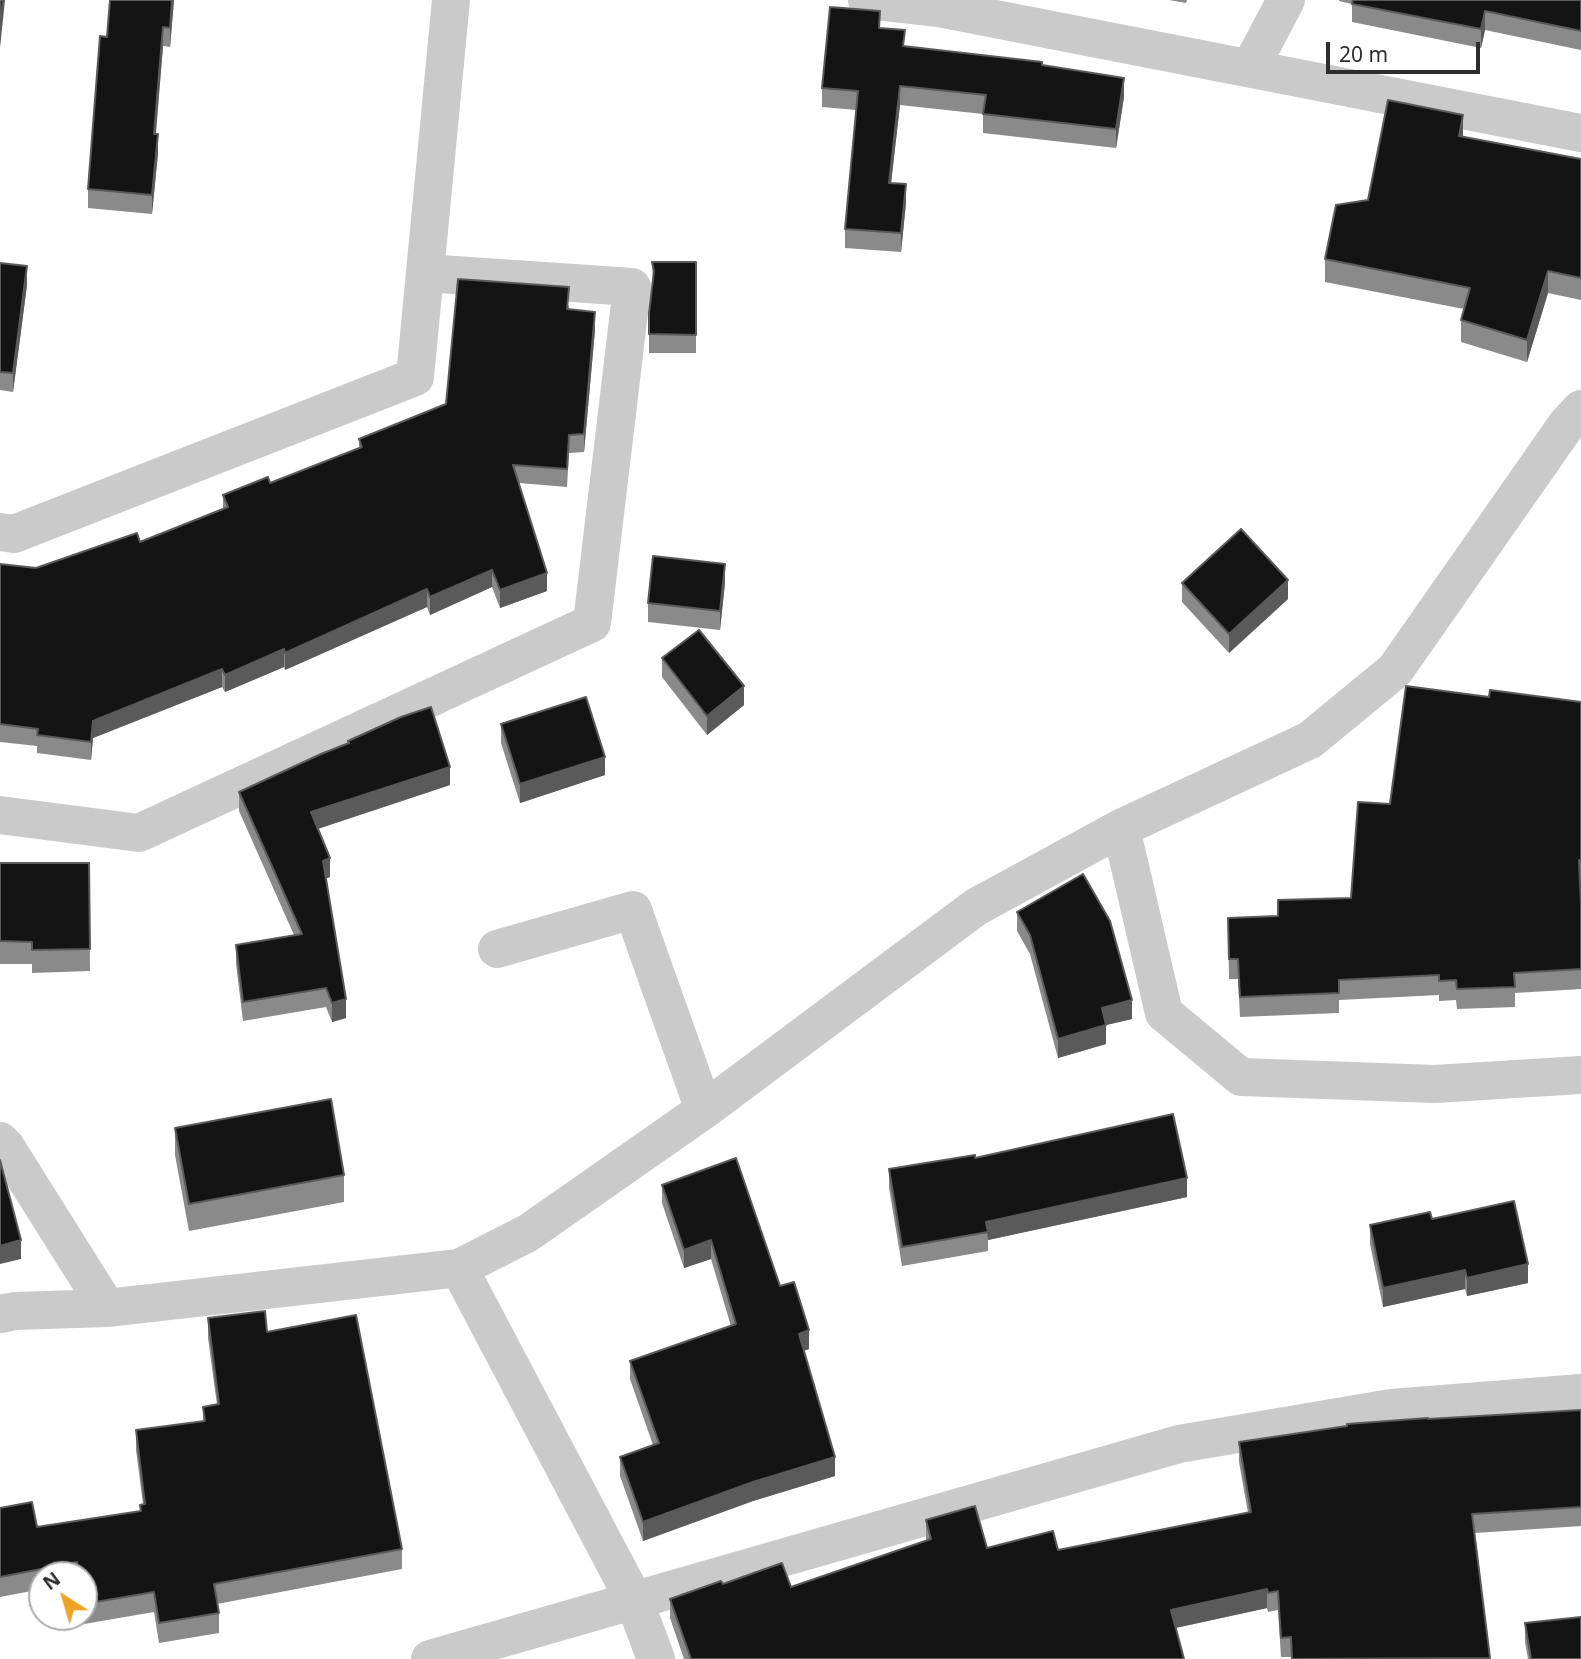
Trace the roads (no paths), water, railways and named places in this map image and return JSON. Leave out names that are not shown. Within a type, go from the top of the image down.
[{"type":"street","points":[[0,532],[15,534],[415,377],[451,0]]},
{"type":"street","points":[[867,0],[939,8],[1581,133]]},
{"type":"street","points":[[1250,68],[1286,0]]},
{"type":"street","points":[[0,815],[139,833],[592,623],[632,287],[425,273]]},
{"type":"street","points":[[0,1314],[15,1311],[107,1308],[459,1268],[528,1233],[705,1110],[976,907],[1121,828],[1310,740],[1395,670],[1576,419]]},
{"type":"street","points":[[1121,828],[1164,1013],[1241,1077],[1436,1084],[1581,1074]]},
{"type":"street","points":[[497,949],[633,910],[705,1110]]},
{"type":"street","points":[[0,1141],[107,1308]]},
{"type":"street","points":[[459,1268],[634,1600],[656,1659]]},
{"type":"street","points":[[430,1659],[1179,1444],[1391,1408],[1581,1393]]}]
